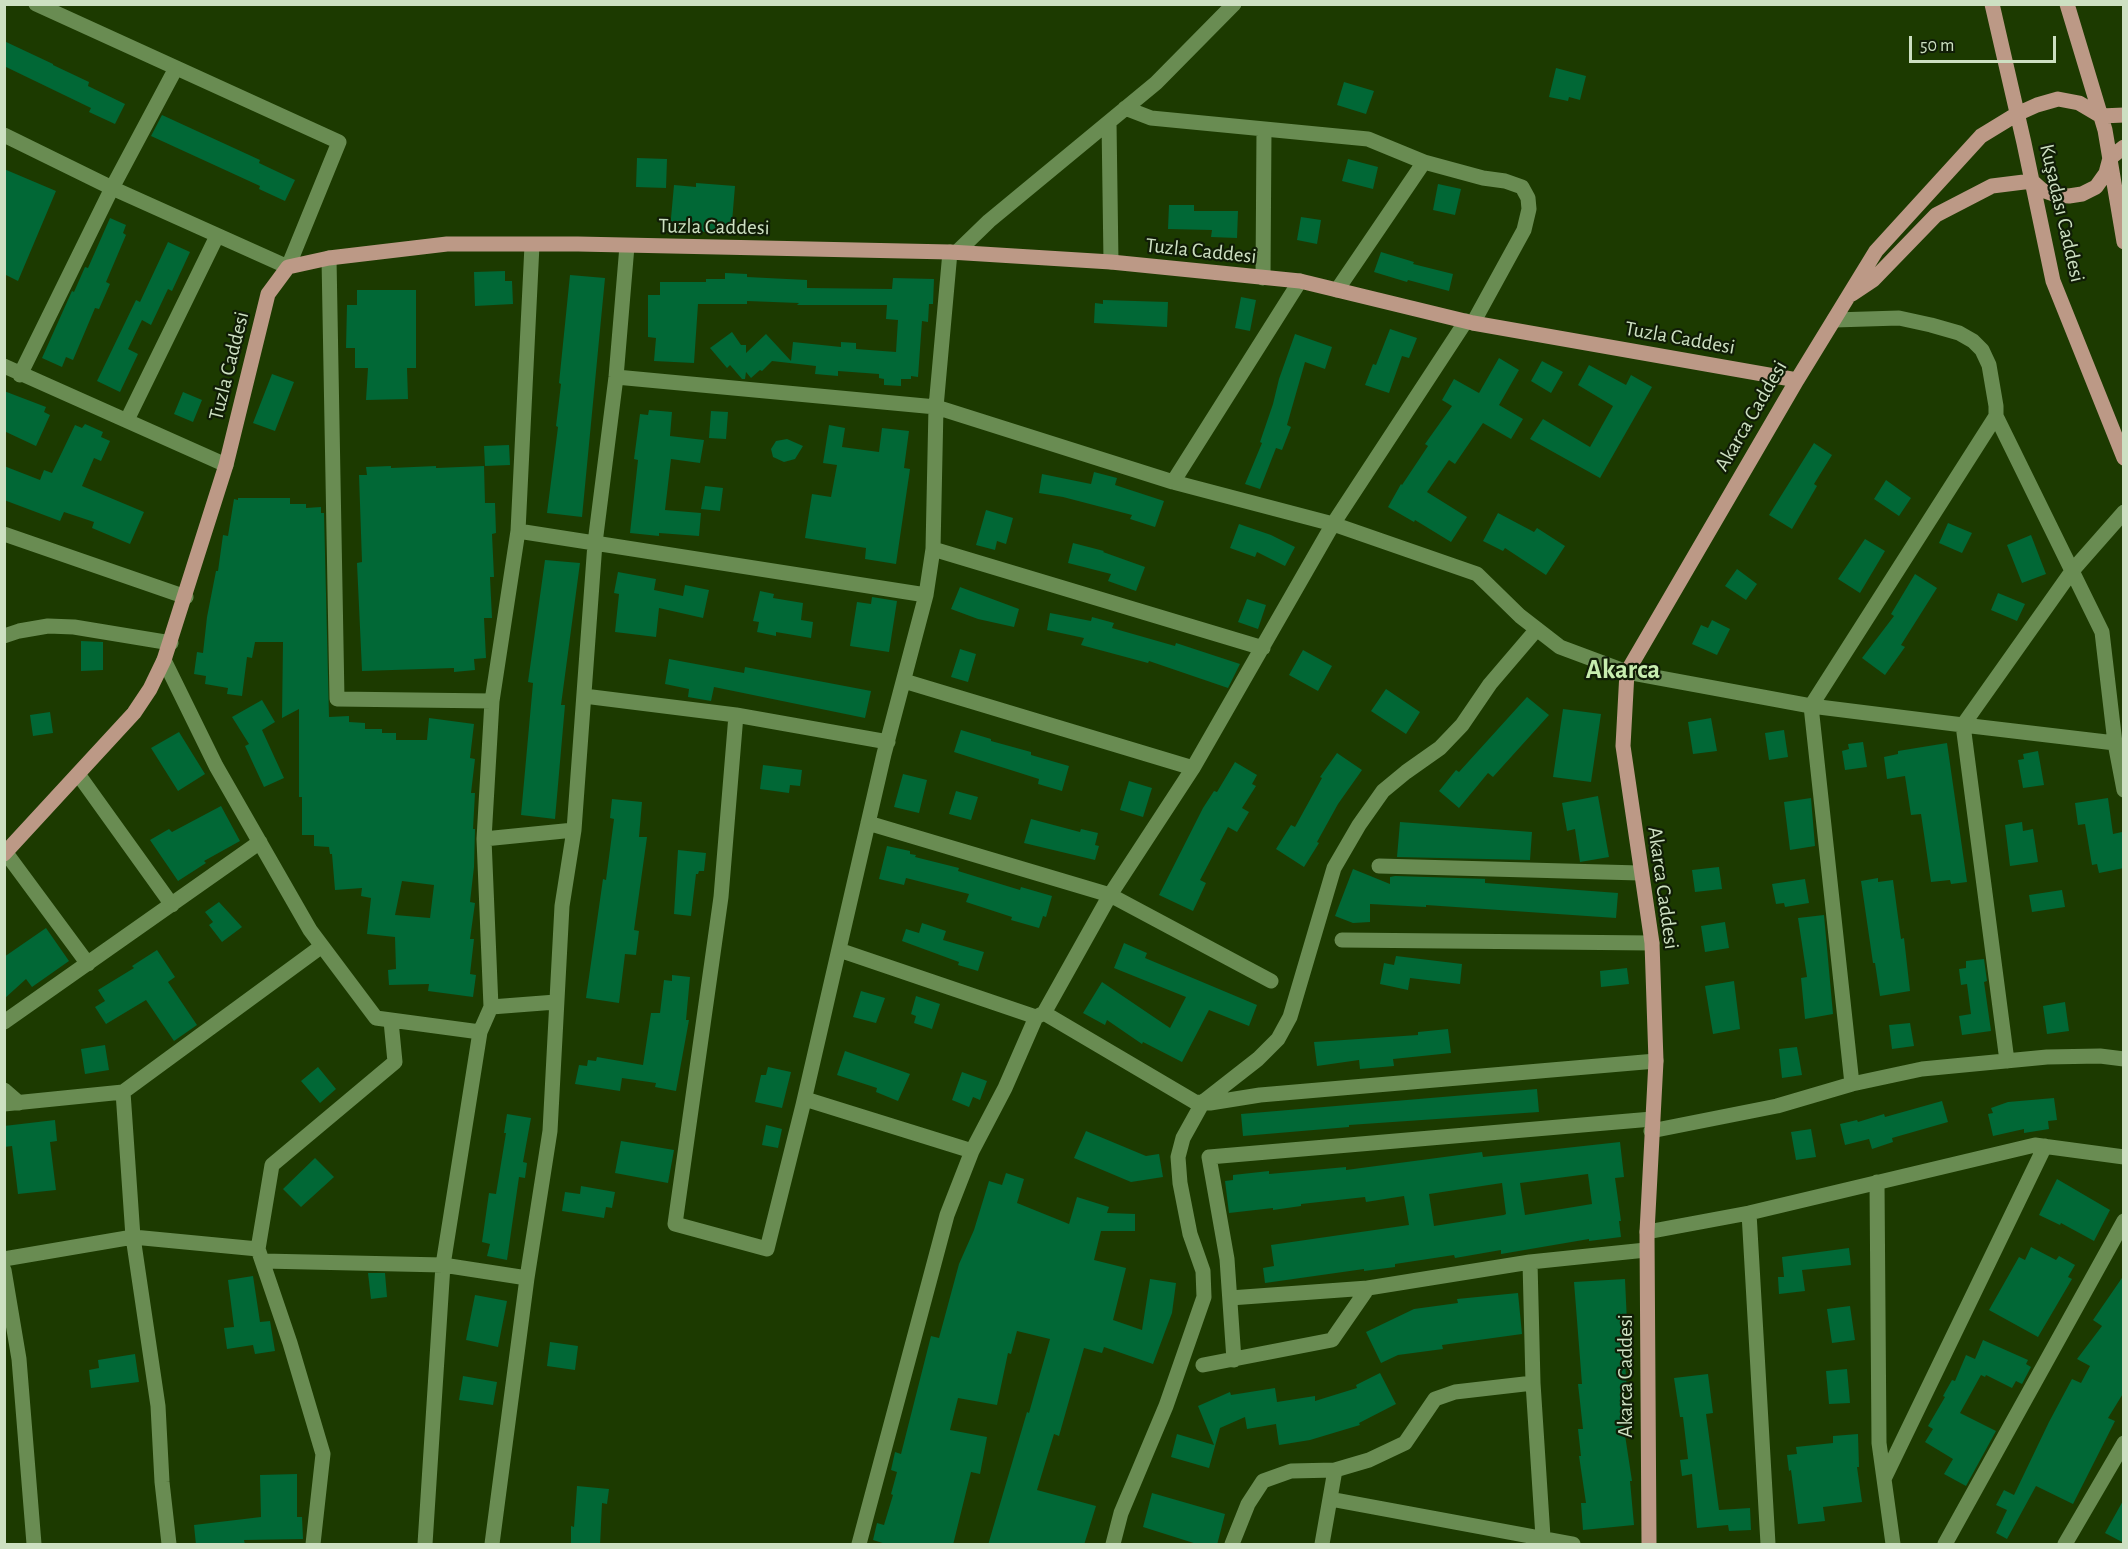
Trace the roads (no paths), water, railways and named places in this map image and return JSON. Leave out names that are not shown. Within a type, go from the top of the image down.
[{"type":"main road","name":"Kuşadası Caddesi","points":[[1992,4],[2053,281],[2124,458]]},
{"type":"main road","points":[[2067,4],[2101,116],[2124,242]]},
{"type":"main road","points":[[2017,114],[2058,99],[2079,102],[2101,116],[2124,115]]},
{"type":"main road","name":"Akarca Caddesi","points":[[1649,1545],[1646,1250],[1656,1061],[1652,943],[1623,747],[1627,672],[1797,380],[1876,251],[1981,136],[2017,114]]},
{"type":"main road","points":[[1847,297],[1873,280],[1936,215],[1992,186],[2032,181],[2042,190],[2056,195],[2082,194],[2096,186],[2106,173],[2110,158],[2124,147]]},
{"type":"main road","name":"Tuzla Caddesi","points":[[5,854],[134,713],[150,689],[164,660],[186,597],[226,465],[268,294],[288,267],[329,258],[447,244],[954,252],[1111,262],[1300,281],[1469,322],[1797,380]]},
{"type":"street","points":[[4,135],[112,188],[288,267],[339,142],[36,4]]},
{"type":"street","points":[[736,715],[721,897],[675,1224],[767,1250],[868,823],[926,595],[933,549],[936,407],[954,252],[1156,83],[1234,4]]},
{"type":"street","points":[[20,375],[112,188],[176,68]]},
{"type":"street","points":[[859,1545],[947,1215],[972,1151],[1040,1015],[1110,896],[1192,768],[1333,524],[1469,322],[1524,230],[1529,209],[1528,198],[1522,187],[1424,162],[1368,139],[1151,118],[1125,108]]},
{"type":"street","points":[[1109,122],[1111,262]]},
{"type":"street","points":[[1263,278],[1264,130]]},
{"type":"street","points":[[1337,290],[1424,162]]},
{"type":"street","points":[[127,420],[217,236]]},
{"type":"street","points":[[424,1545],[443,1265],[480,1032],[490,1007],[484,839],[492,701],[518,531],[532,245]]},
{"type":"street","points":[[492,1545],[527,1278],[550,1131],[562,906],[574,830],[595,543],[616,377],[627,246]]},
{"type":"street","points":[[329,258],[337,699],[492,701]]},
{"type":"street","points":[[1173,482],[1300,281]]},
{"type":"street","points":[[1834,320],[1899,318],[1959,333],[1974,341],[1982,350],[1989,366],[1996,416],[2102,632],[2115,742],[2124,790]]},
{"type":"street","points":[[4,366],[226,465]]},
{"type":"street","points":[[616,377],[936,407],[1173,482],[1333,524],[1477,574],[1521,616],[1560,647],[1627,672],[1811,706],[2115,742]]},
{"type":"street","points":[[1852,1084],[1811,706],[1996,416]]},
{"type":"street","points":[[2007,1061],[1963,725],[2072,571],[2124,512]]},
{"type":"street","points":[[518,531],[926,595]]},
{"type":"street","points":[[4,534],[186,597]]},
{"type":"street","points":[[933,549],[1263,648]]},
{"type":"street","points":[[4,636],[48,626],[74,627],[171,643]]},
{"type":"street","points":[[1113,1545],[1121,1513],[1166,1406],[1204,1297],[1203,1271],[1190,1234],[1180,1183],[1178,1157],[1183,1137],[1203,1102],[1258,1059],[1278,1039],[1290,1017],[1334,868],[1359,825],[1383,791],[1440,748],[1462,725],[1490,684],[1537,629]]},
{"type":"street","points":[[164,660],[216,766],[310,930],[376,1018],[480,1032]]},
{"type":"street","points":[[904,681],[1192,768]]},
{"type":"street","points":[[584,696],[736,715],[888,742]]},
{"type":"street","points":[[78,774],[172,905]]},
{"type":"street","points":[[868,823],[1110,896],[1271,981]]},
{"type":"street","points":[[484,839],[574,830]]},
{"type":"street","points":[[4,1022],[260,842]]},
{"type":"street","points":[[5,854],[88,964]]},
{"type":"street","points":[[1378,866],[1640,873]]},
{"type":"street","points":[[1342,940],[1652,943]]},
{"type":"street","points":[[4,1090],[12,1104],[123,1092],[322,946]]},
{"type":"street","points":[[839,950],[1040,1015],[1195,1102],[1656,1061]]},
{"type":"street","points":[[490,1007],[556,1002]]},
{"type":"street","points":[[313,1545],[323,1454],[261,1255],[272,1166],[395,1062],[391,1021]]},
{"type":"street","points":[[1234,1360],[1227,1259],[1209,1157],[1651,1125],[1777,1106],[1852,1084],[1922,1070],[2047,1057],[2100,1056],[2124,1059]]},
{"type":"street","points":[[123,1092],[133,1237],[158,1406],[162,1482],[169,1545]]},
{"type":"street","points":[[804,1099],[972,1151]]},
{"type":"street","points":[[1647,1232],[1749,1213],[2035,1145],[2124,1157]]},
{"type":"street","points":[[1884,1479],[2045,1146]]},
{"type":"street","points":[[1876,1182],[1879,1443],[1893,1545]]},
{"type":"street","points":[[1749,1213],[1768,1545]]},
{"type":"street","points":[[1945,1545],[2124,1221]]},
{"type":"street","points":[[4,1259],[133,1237],[261,1255],[443,1265],[527,1278]]},
{"type":"street","points":[[1230,1298],[1368,1288],[1530,1262],[1646,1250]]},
{"type":"street","points":[[1530,1262],[1533,1383],[1543,1538]]},
{"type":"street","points":[[4,1270],[19,1359],[34,1545]]},
{"type":"street","points":[[1203,1365],[1332,1341],[1368,1288]]},
{"type":"street","points":[[1232,1545],[1248,1504],[1263,1481],[1291,1472],[1335,1470],[1369,1460],[1405,1443],[1435,1399],[1455,1392],[1533,1383]]},
{"type":"street","points":[[2066,1545],[2124,1443]]},
{"type":"street","points":[[1322,1545],[1335,1470]]},
{"type":"street","points":[[1330,1499],[1573,1545]]},
{"type":"district","name":"Akarca","points":[[1623,670]]}]
